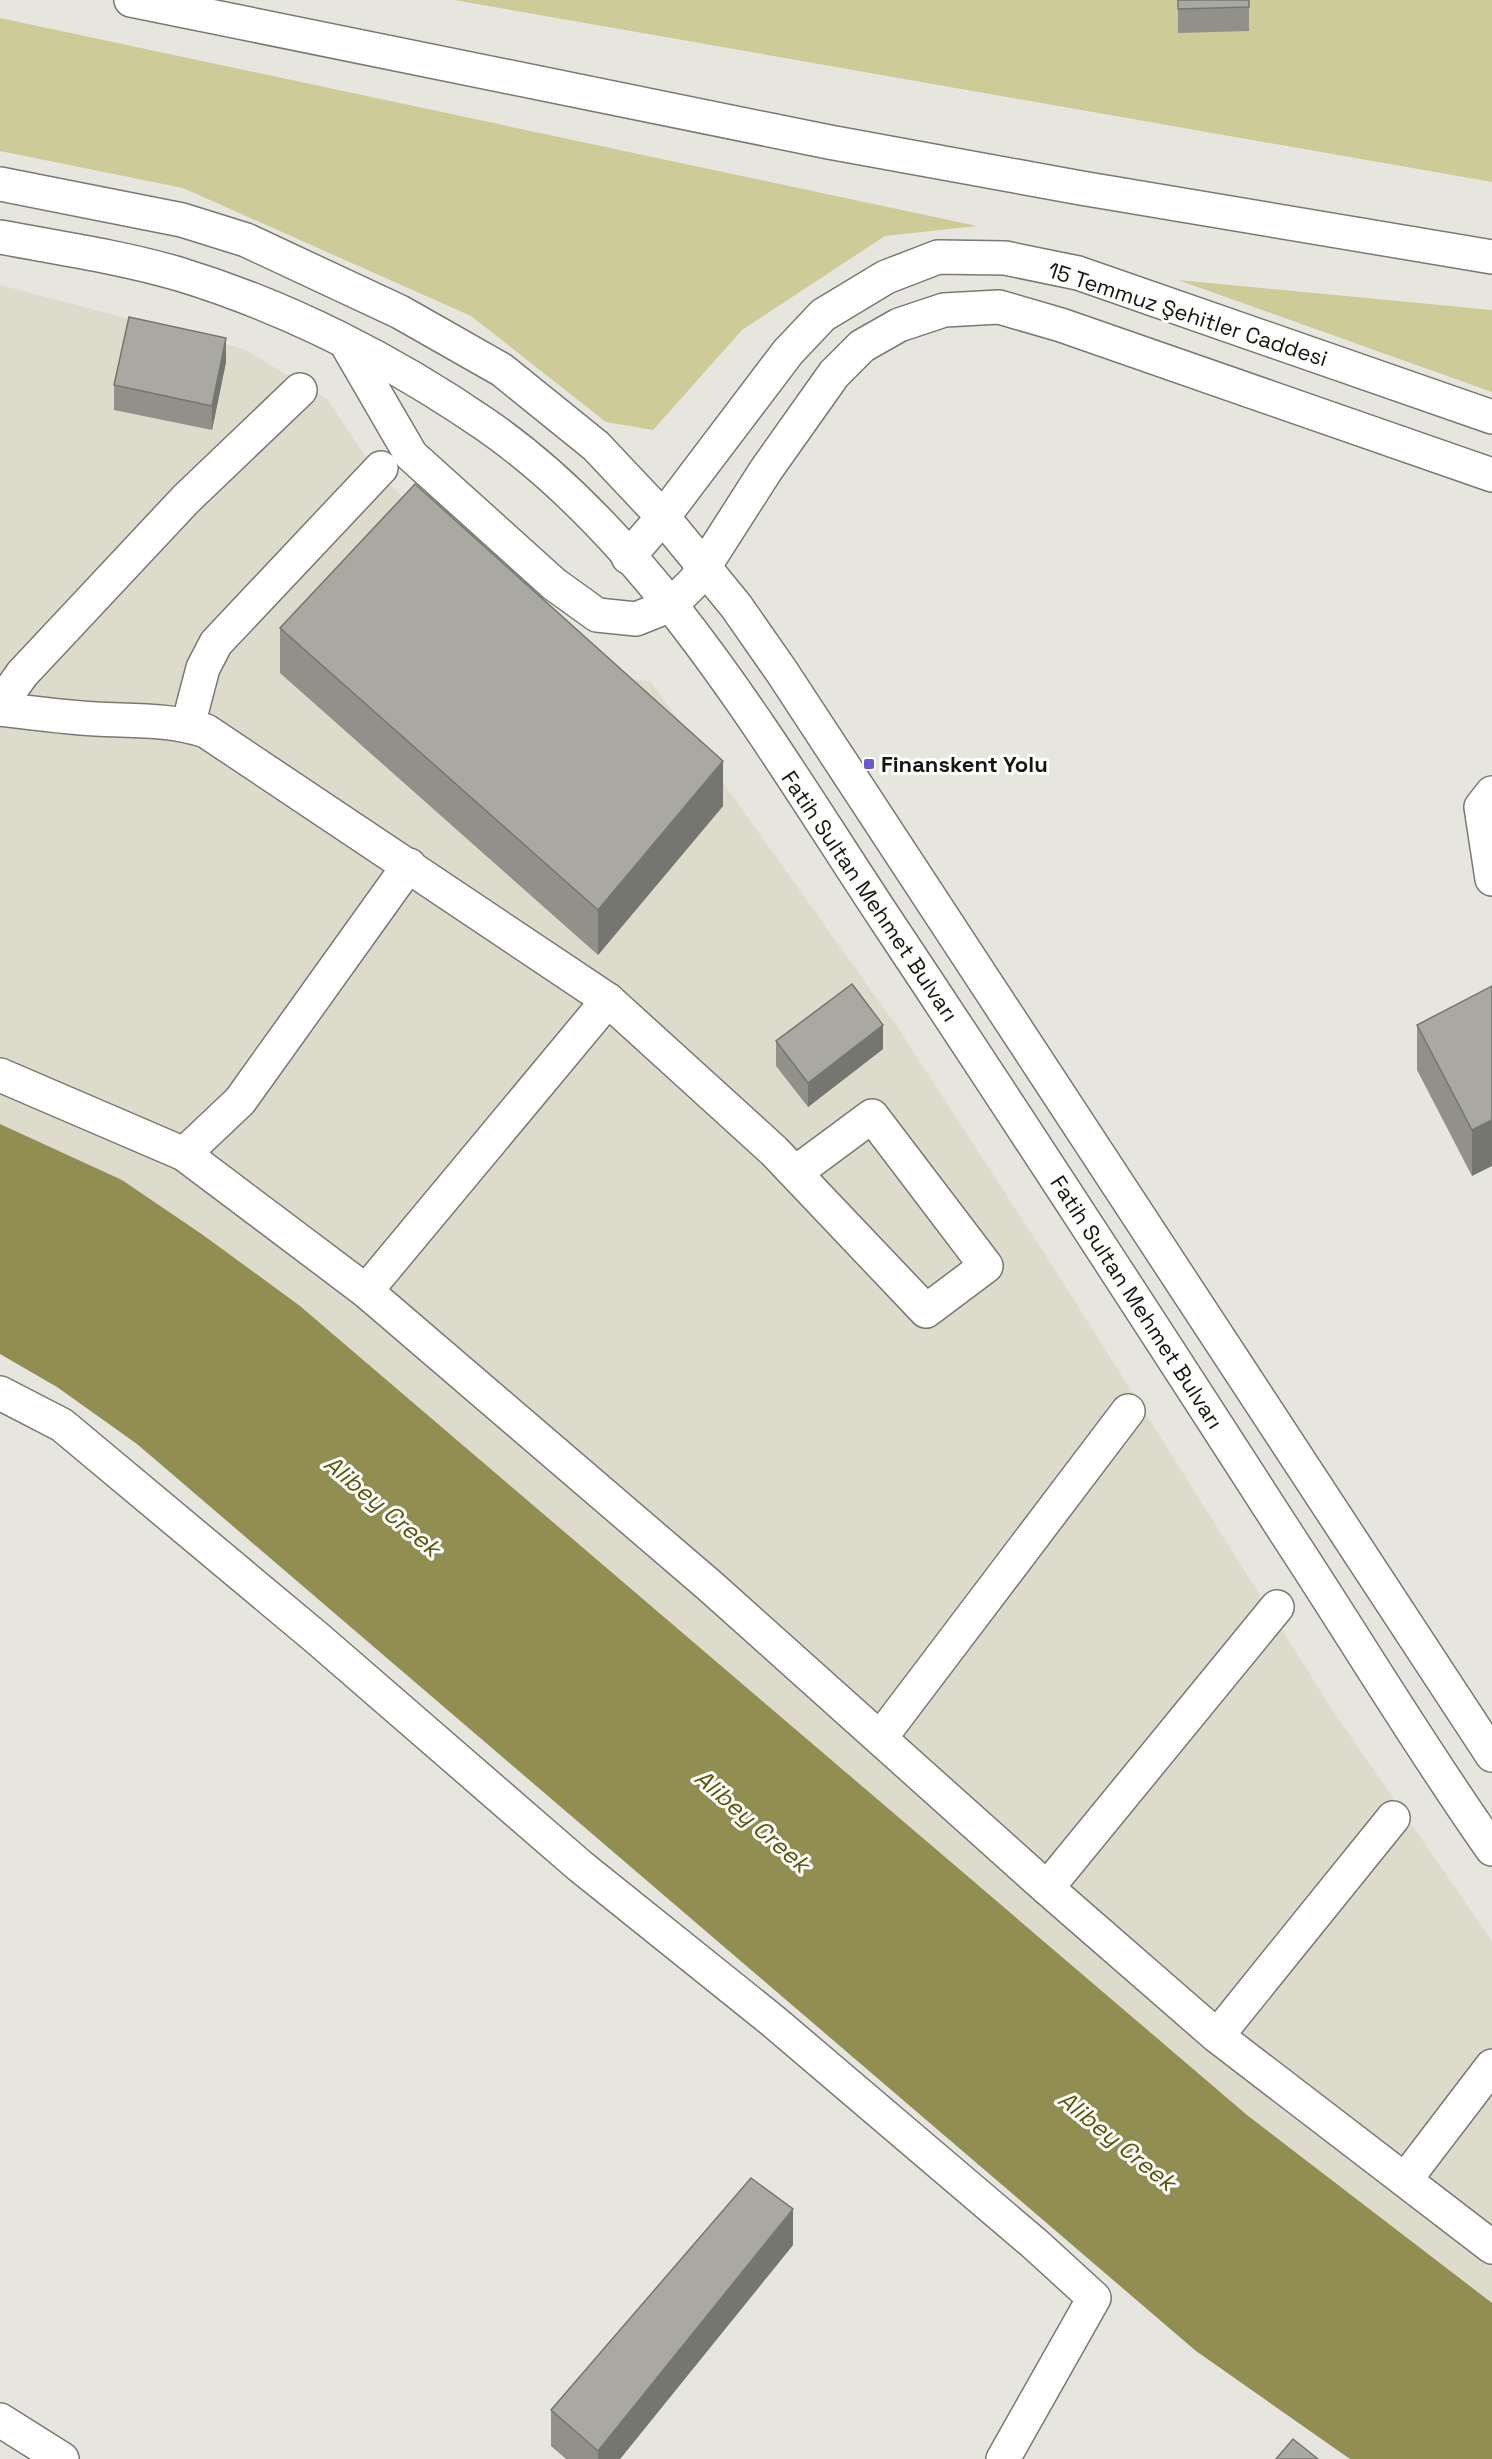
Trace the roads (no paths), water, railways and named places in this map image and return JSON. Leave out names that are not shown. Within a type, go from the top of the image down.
[{"type":"main road","points":[[131,0],[829,142],[1081,188],[1492,256]]},
{"type":"main road","points":[[0,184],[182,220],[246,240],[339,281],[501,370],[596,446],[663,517],[705,566],[789,682],[1492,1755]]},
{"type":"main road","name":"Fatih Sultan Mehmet Bulvarı","points":[[0,237],[178,274],[256,302],[346,343],[414,379],[489,427],[552,479],[628,556],[671,605],[793,779],[1026,1131],[1492,1849]]},
{"type":"main road","name":"15 Temmuz Şehitler Caddesi","points":[[628,556],[663,517],[788,352],[823,315],[886,277],[938,257],[1005,258],[1078,273],[1492,417]]},
{"type":"main road","points":[[346,343],[411,455],[554,584],[597,615],[636,619],[671,605],[695,581],[766,470],[834,374],[862,346],[899,325],[944,310],[999,308],[1061,325],[1492,476]]},
{"type":"main road","points":[[300,390],[186,499],[22,674],[0,707],[188,725],[206,731],[608,1000],[795,1173],[926,1311],[986,1266],[872,1116],[795,1173]]},
{"type":"main road","points":[[188,725],[203,668],[216,642],[381,468]]},
{"type":"main road","points":[[1492,793],[1481,807],[1492,879]]},
{"type":"main road","points":[[183,1154],[240,1101],[409,865]]},
{"type":"main road","points":[[366,1291],[608,1000]]},
{"type":"main road","points":[[0,1075],[183,1154],[366,1291],[710,1586],[1047,1888],[1217,2036],[1492,2247]]},
{"type":"main road","points":[[0,1393],[62,1425],[317,1638],[580,1866],[773,2021],[1035,2244],[1094,2298],[1003,2459]]},
{"type":"main road","points":[[881,1737],[1128,1411]]},
{"type":"main road","points":[[1047,1888],[1277,1607]]},
{"type":"main road","points":[[1217,2036],[1393,1818]]},
{"type":"main road","points":[[1405,2180],[1492,2066]]},
{"type":"main road","points":[[0,2420],[62,2459]]},
{"type":"water","name":"Alibey Creek","points":[[0,1124],[122,1180],[203,1235],[300,1306],[1247,2115],[1492,2303],[1492,2459],[1350,2459],[1196,2351],[137,1444],[57,1387],[0,1354]]},
{"type":"place","name":"Finanskent Yolu","points":[[869,764]]}]
